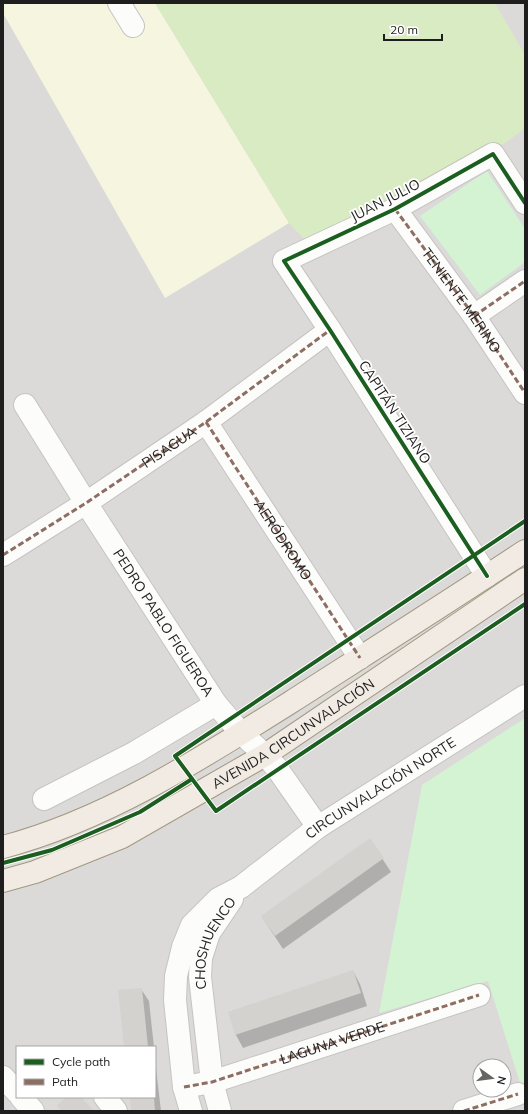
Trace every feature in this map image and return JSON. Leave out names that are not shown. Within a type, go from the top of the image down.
[{"type":"main road","name":"AVENIDA CIRCUNVALACIÓN","points":[[4,845],[53,831],[98,812],[141,791],[241,733],[525,551]]},
{"type":"main road","name":"AVENIDA CIRCUNVALACIÓN","points":[[3,881],[35,872],[122,837],[265,754],[525,579]]},
{"type":"street","points":[[119,3],[133,26]]},
{"type":"street","name":"JUAN JULIO","points":[[284,261],[395,209],[493,154],[525,203]]},
{"type":"street","name":"TENIENTE MERINO","points":[[395,209],[474,316],[525,393]]},
{"type":"street","name":"CAPITÁN TIZIANO","points":[[284,261],[330,330],[487,576]]},
{"type":"street","points":[[474,316],[525,281]]},
{"type":"street","name":"PISAGUA","points":[[3,555],[86,503],[206,422],[330,330]]},
{"type":"street","name":"PEDRO PABLO FIGUEROA","points":[[25,405],[86,503],[216,704],[241,733],[265,754],[276,767],[318,827]]},
{"type":"street","name":"AERÓDROMO","points":[[206,422],[360,658]]},
{"type":"street","name":"CIRCUNVALACIÓN NORTE","points":[[241,887],[318,827],[525,696]]},
{"type":"street","points":[[44,799],[134,753],[216,704]]},
{"type":"street","name":"CHOSHUENCO","points":[[220,1111],[212,1082],[200,977],[201,958],[209,933],[225,907],[241,887]]},
{"type":"street","name":"CHOSHUENCO","points":[[191,1111],[184,1087],[175,1000],[176,976],[183,947],[192,925],[218,899],[241,887]]},
{"type":"street","name":"LAGUNA VERDE","points":[[184,1087],[212,1082],[479,995]]},
{"type":"street","points":[[3,1077],[16,1091]]},
{"type":"street","points":[[3,1103],[16,1093]]},
{"type":"street","points":[[464,1111],[518,1094]]},
{"type":"street","points":[[22,1098],[33,1111]]},
{"type":"street","points":[[106,1098],[116,1111]]},
{"type":"shaded area","points":[[3,3],[525,3],[525,1111],[3,1111]]},
{"type":"shaded area","points":[[3,3],[155,3],[289,223],[165,298],[3,13]]},
{"type":"green space","points":[[155,3],[495,3],[525,55],[525,128],[505,143],[398,199],[304,239],[289,223]]},
{"type":"green space","points":[[487,171],[525,229],[525,262],[480,295],[420,216]]},
{"type":"green space","points":[[525,718],[525,1099],[488,981],[379,1013],[422,785]]},
{"type":"building","points":[[370,838],[384,858],[275,936],[261,916]]},
{"type":"building","points":[[353,970],[361,993],[235,1035],[228,1012]]},
{"type":"building","points":[[142,988],[148,1046],[124,1046],[118,990]]},
{"type":"building","points":[[65,1098],[82,1098],[94,1111],[62,1111],[57,1106]]},
{"type":"building","points":[[130,1098],[154,1098],[155,1111],[131,1111]]},
{"type":"marked path","points":[[395,209],[474,316],[525,393]]},
{"type":"marked path","points":[[474,316],[525,281]]},
{"type":"marked path","points":[[3,555],[86,503],[206,422],[330,330]]},
{"type":"marked path","points":[[206,422],[360,658]]},
{"type":"marked path","points":[[184,1087],[212,1082],[479,995]]},
{"type":"marked path","points":[[464,1111],[518,1094]]},
{"type":"cycle path","points":[[487,576],[330,330],[284,261],[395,209],[493,154],[525,203]]},
{"type":"cycle path","points":[[525,521],[175,756],[216,811],[525,604]]},
{"type":"cycle path","points":[[3,863],[52,850],[140,812],[192,779]]}]
